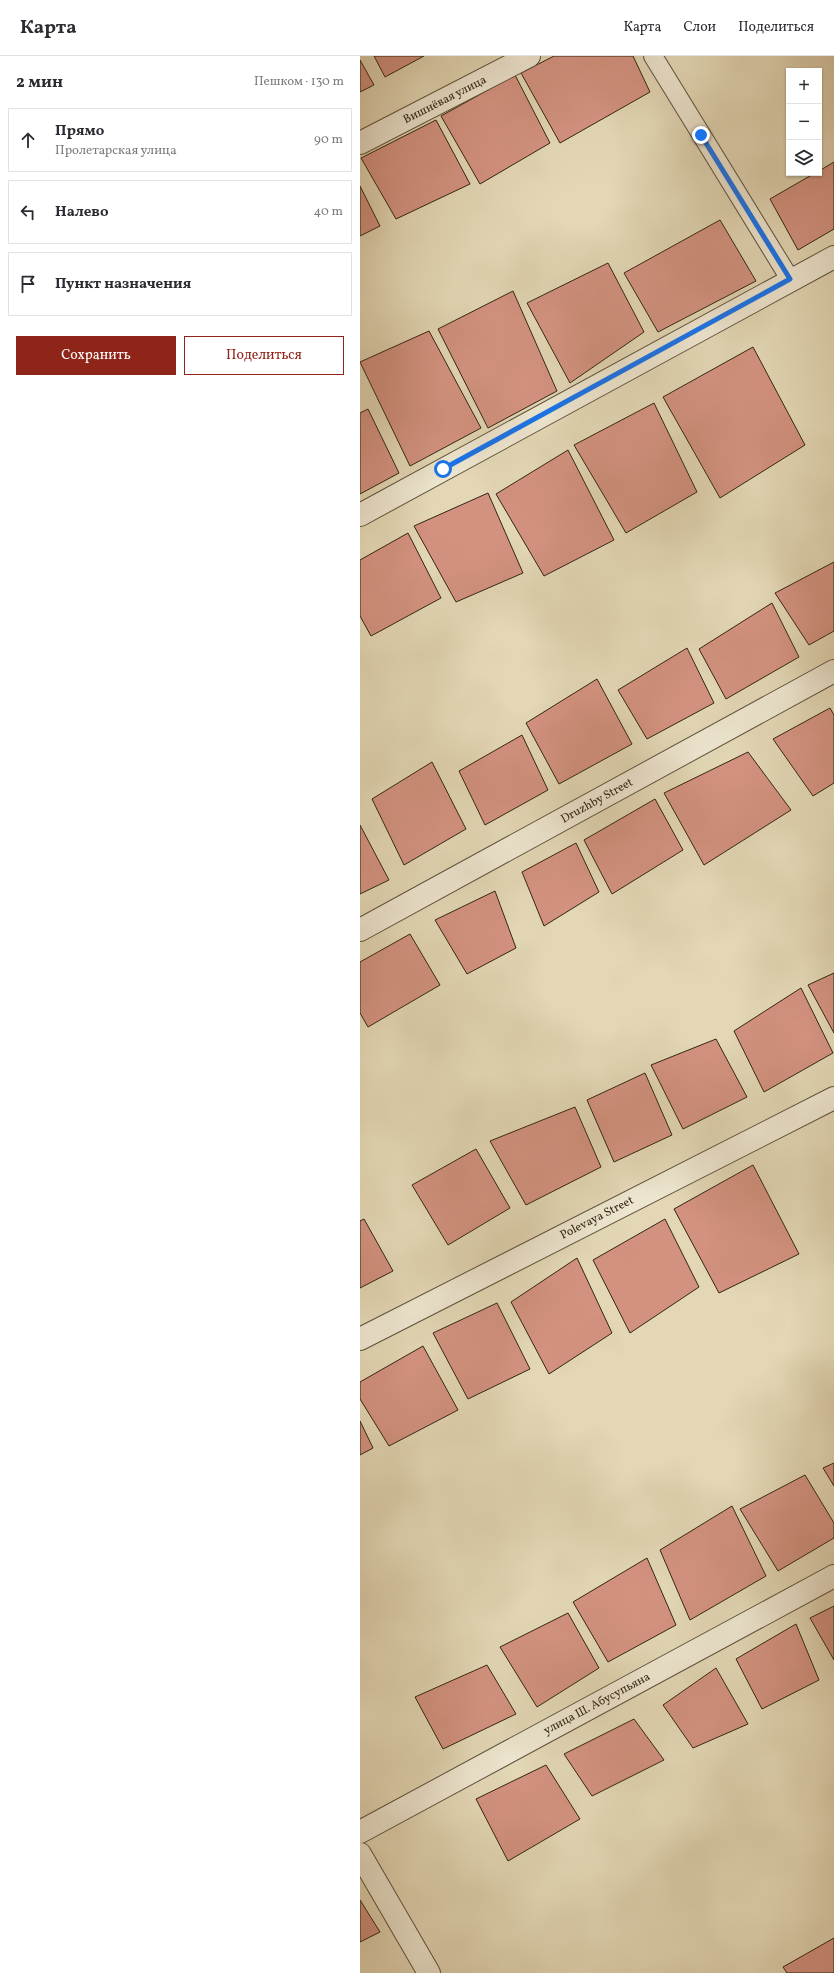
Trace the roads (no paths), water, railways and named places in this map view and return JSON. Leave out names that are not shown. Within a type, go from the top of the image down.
[{"type":"street","name":"Вишнёвая улица","points":[[360,143],[529,56]]},
{"type":"street","points":[[360,515],[790,279],[834,257]]},
{"type":"street","name":"Druzhby Street","points":[[360,930],[834,671]]},
{"type":"street","name":"Polevaya Street","points":[[360,1339],[834,1098]]},
{"type":"street","name":"улица Ш. Абусупьяна","points":[[360,1832],[834,1576]]},
{"type":"street","points":[[360,1854],[429,1973]]},
{"type":"lane","points":[[653,56],[790,279]]}]
